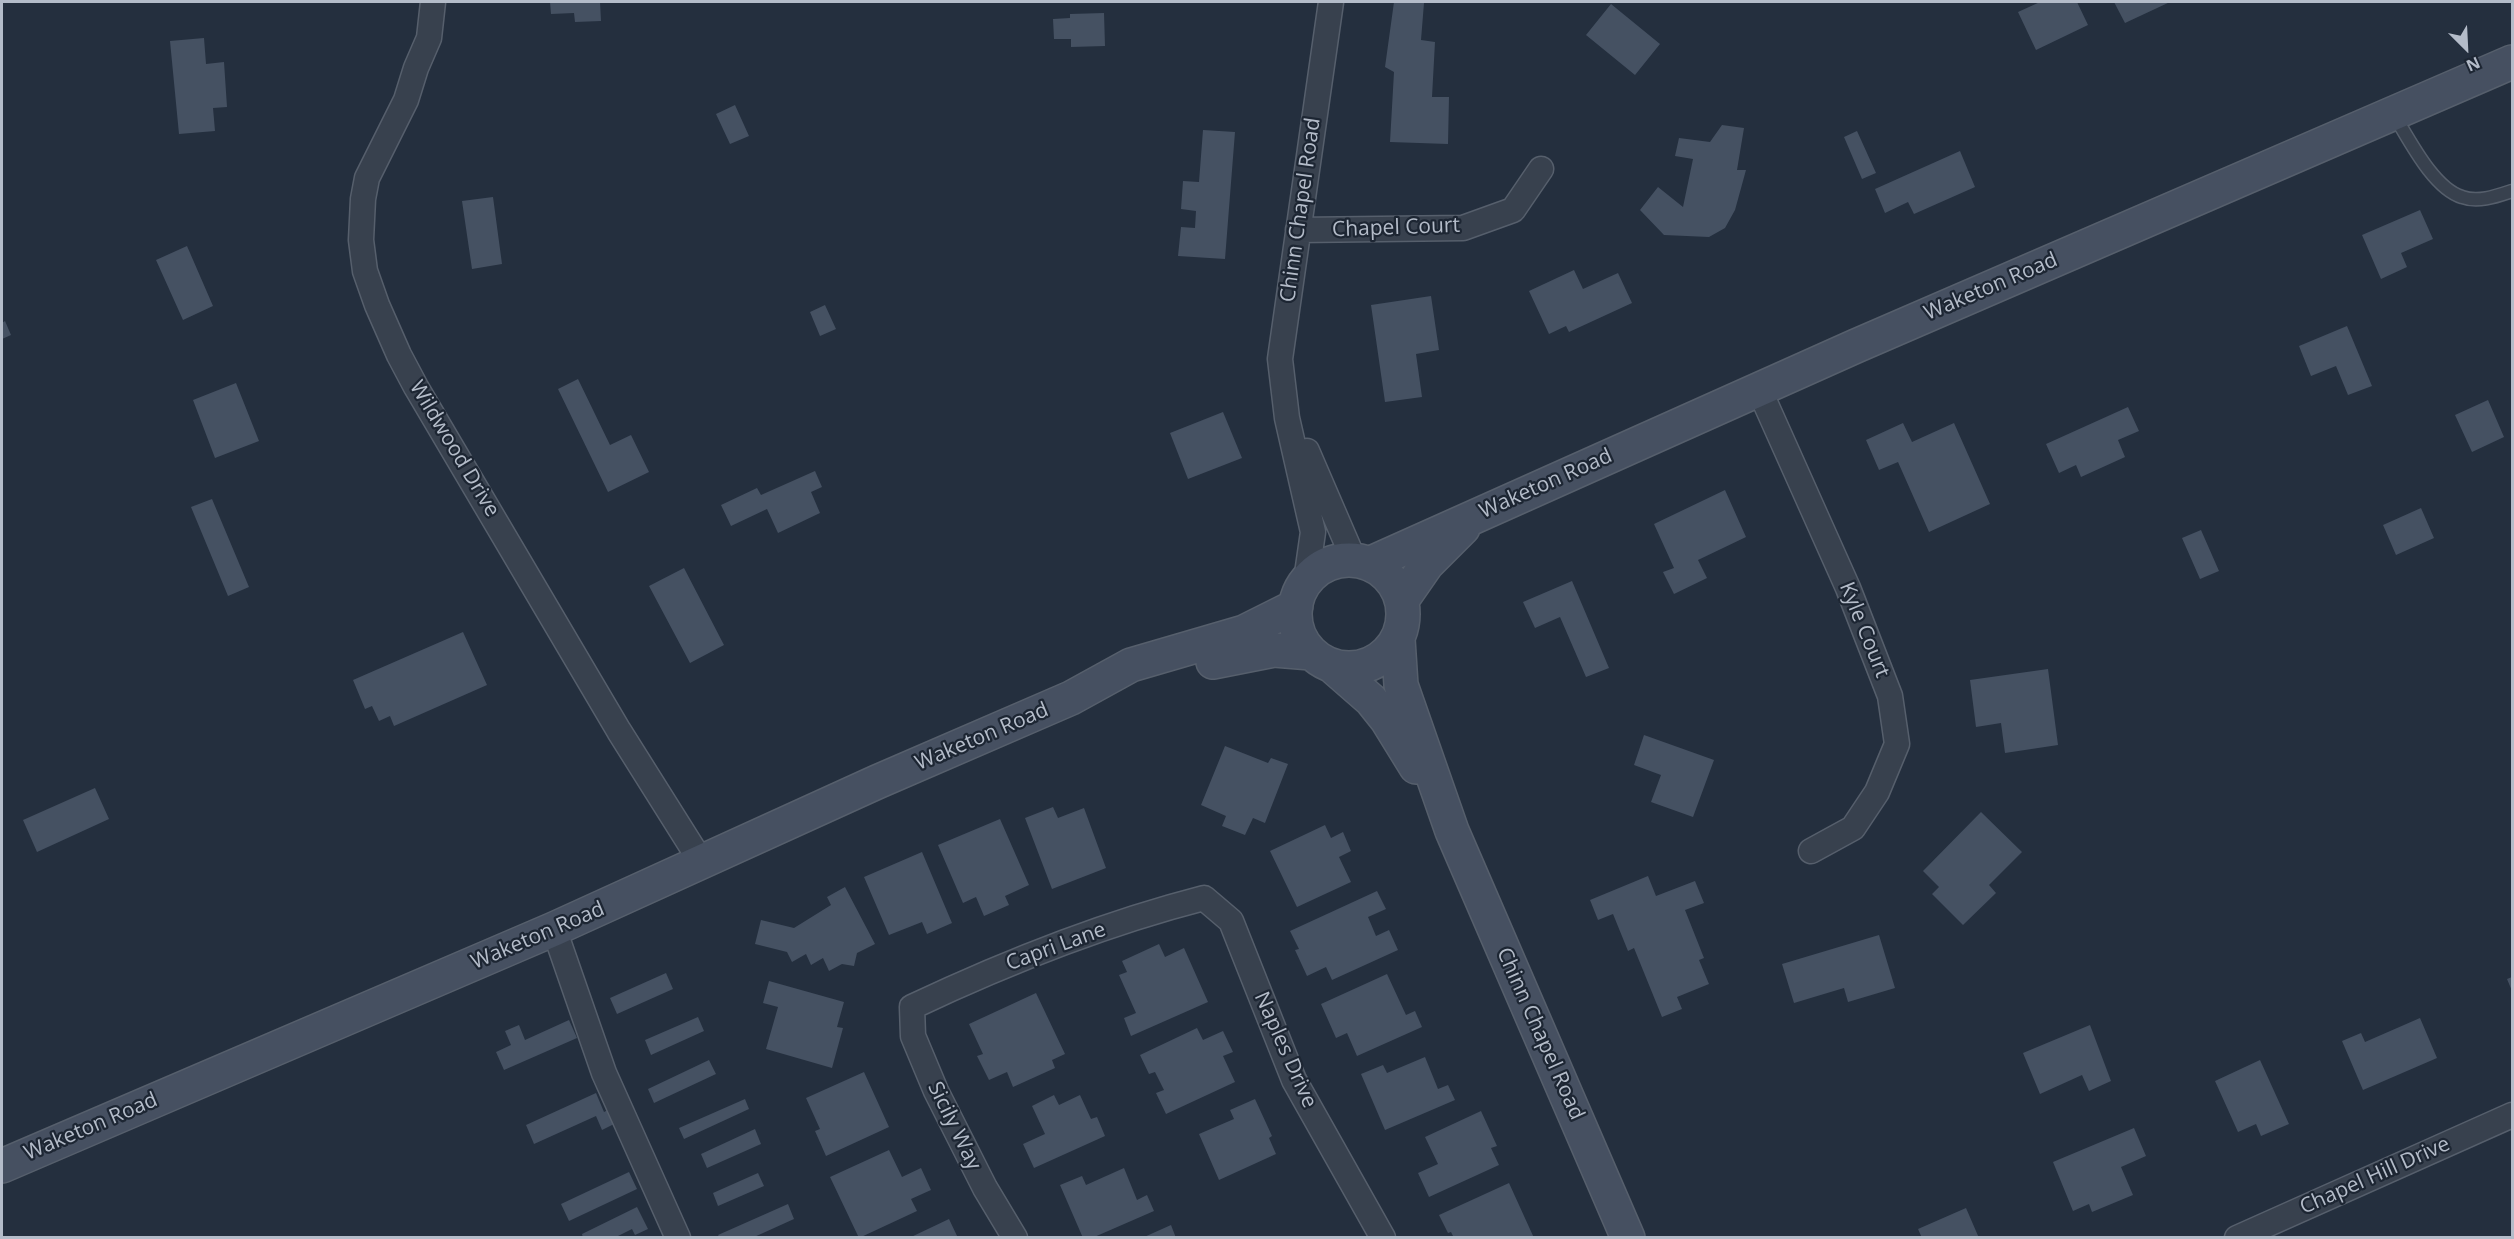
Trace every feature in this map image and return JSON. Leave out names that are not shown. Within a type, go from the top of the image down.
[{"type":"street","name":"Wildwood Drive","points":[[433,2],[429,38],[406,100],[367,178],[361,240],[364,271],[390,335],[417,387],[619,731],[702,863]]},
{"type":"street","name":"Chinn Chapel Road","points":[[1301,593],[1313,532],[1287,418],[1280,359],[1331,2]]},
{"type":"street","name":"Waketon Road","points":[[1361,562],[1472,517],[1759,389],[2512,62]]},
{"type":"street","name":"Chapel Court","points":[[1298,230],[1463,228],[1513,210],[1541,169]]},
{"type":"street","name":"Kyle Court","points":[[1759,389],[1848,588],[1890,696],[1897,744],[1877,792],[1853,828],[1811,851]]},
{"type":"street","name":"Chinn Chapel Road","points":[[1287,418],[1305,446],[1361,562]]},
{"type":"street","name":"Waketon Road","points":[[1402,600],[1427,564],[1472,517]]},
{"type":"street","points":[[1361,562],[1389,577],[1402,600],[1404,613],[1398,639],[1380,659],[1356,668],[1322,659],[1298,632],[1295,619],[1301,593],[1328,564],[1361,562]]},
{"type":"street","name":"Waketon Road","points":[[2,1166],[554,929],[877,782],[1071,698],[1131,665],[1244,633],[1301,593]]},
{"type":"street","name":"Chinn Chapel Road","points":[[1398,639],[1401,685],[1452,831],[1628,1238]]},
{"type":"street","name":"Waketon Road","points":[[1071,698],[1254,653],[1274,651],[1322,659]]},
{"type":"street","name":"Chinn Chapel Road","points":[[1322,659],[1371,700],[1388,720],[1452,831]]},
{"type":"street","name":"Capri Lane","points":[[912,1007],[986,972],[1160,909],[1204,898]]},
{"type":"street","name":"Naples Drive","points":[[1204,898],[1231,921],[1294,1080],[1383,1238]]},
{"type":"street","points":[[554,929],[604,1073],[678,1238]]},
{"type":"street","name":"Sicily Way","points":[[912,1007],[913,1036],[936,1091],[985,1188],[1015,1238]]},
{"type":"street","name":"Chapel Hill Drive","points":[[2238,1238],[2512,1115]]},
{"type":"lane","points":[[2393,113],[2421,160],[2439,182],[2462,197],[2491,199],[2512,191]]},
{"type":"building","points":[[550,2],[600,2],[601,21],[575,22],[574,13],[551,14]]},
{"type":"building","points":[[1394,2],[1424,3],[1421,40],[1435,42],[1432,97],[1449,97],[1448,144],[1390,142],[1394,72],[1385,67]]},
{"type":"building","points":[[2040,2],[2077,2],[2088,25],[2036,50],[2018,12]]},
{"type":"building","points":[[2114,2],[2170,2],[2125,23]]},
{"type":"building","points":[[1611,4],[1660,44],[1635,75],[1586,35]]},
{"type":"building","points":[[1104,13],[1105,46],[1071,47],[1071,39],[1054,39],[1053,19],[1070,18],[1070,14]]},
{"type":"building","points":[[204,38],[206,64],[224,62],[227,107],[213,108],[215,131],[179,134],[170,41]]},
{"type":"building","points":[[735,105],[749,136],[730,144],[716,114]]},
{"type":"building","points":[[1722,125],[1744,128],[1737,170],[1746,170],[1735,210],[1725,228],[1709,237],[1664,235],[1640,210],[1658,187],[1683,207],[1693,159],[1675,156],[1679,138],[1710,142]]},
{"type":"building","points":[[1203,130],[1235,132],[1225,259],[1178,256],[1181,227],[1195,228],[1196,211],[1181,209],[1183,181],[1199,182]]},
{"type":"building","points":[[1857,131],[1876,173],[1862,179],[1844,137]]},
{"type":"building","points":[[1960,151],[1975,187],[1914,214],[1908,202],[1885,213],[1875,189]]},
{"type":"building","points":[[493,197],[502,264],[472,269],[462,201]]},
{"type":"building","points":[[2420,210],[2433,239],[2401,253],[2407,267],[2381,279],[2362,235]]},
{"type":"building","points":[[187,246],[213,306],[183,320],[156,260]]},
{"type":"building","points":[[1574,270],[1583,289],[1618,273],[1632,303],[1569,332],[1566,326],[1549,334],[1529,291]]},
{"type":"building","points":[[1431,296],[1439,350],[1416,354],[1422,397],[1385,402],[1371,305]]},
{"type":"building","points":[[825,305],[836,329],[820,336],[810,312]]},
{"type":"building","points":[[5,321],[11,335],[2,339],[2,323]]},
{"type":"building","points":[[2347,326],[2372,386],[2348,395],[2336,366],[2311,376],[2299,346]]},
{"type":"building","points":[[578,379],[610,445],[631,435],[649,472],[608,492],[558,389]]},
{"type":"building","points":[[236,383],[259,441],[215,458],[193,400]]},
{"type":"building","points":[[2488,400],[2504,437],[2472,452],[2455,415]]},
{"type":"building","points":[[2128,407],[2139,431],[2118,440],[2125,457],[2081,477],[2076,465],[2059,473],[2046,444]]},
{"type":"building","points":[[1223,412],[1242,458],[1188,479],[1170,433]]},
{"type":"building","points":[[1903,423],[1912,442],[1954,423],[1990,504],[1929,532],[1898,462],[1879,470],[1866,440]]},
{"type":"building","points":[[815,471],[822,487],[811,492],[820,513],[778,533],[767,509],[731,526],[721,505],[757,488],[761,495]]},
{"type":"building","points":[[1725,490],[1746,537],[1698,560],[1707,578],[1674,594],[1663,572],[1674,568],[1654,524]]},
{"type":"building","points":[[212,499],[249,587],[228,596],[191,507]]},
{"type":"building","points":[[2421,508],[2434,538],[2396,555],[2383,525]]},
{"type":"building","points":[[2201,530],[2219,571],[2200,579],[2182,538]]},
{"type":"building","points":[[684,568],[724,645],[690,663],[649,586]]},
{"type":"building","points":[[1572,581],[1609,668],[1586,677],[1560,617],[1535,628],[1523,602]]},
{"type":"building","points":[[463,632],[487,685],[394,726],[390,716],[379,721],[372,706],[365,709],[353,680]]},
{"type":"building","points":[[2048,669],[2058,745],[2005,753],[2001,723],[1976,727],[1970,680]]},
{"type":"building","points":[[1644,735],[1714,760],[1693,817],[1651,802],[1661,775],[1634,765]]},
{"type":"building","points":[[1225,746],[1268,763],[1271,758],[1288,764],[1265,823],[1253,818],[1245,835],[1222,826],[1226,816],[1201,805]]},
{"type":"building","points":[[95,788],[109,819],[37,852],[23,820]]},
{"type":"building","points":[[1053,807],[1058,818],[1084,808],[1106,868],[1052,889],[1025,818]]},
{"type":"building","points":[[1981,812],[2022,852],[1989,885],[1996,893],[1963,925],[1932,894],[1939,887],[1923,871]]},
{"type":"building","points":[[1000,819],[1029,885],[1005,896],[1009,905],[984,916],[976,897],[963,903],[938,845]]},
{"type":"building","points":[[1325,825],[1331,838],[1343,832],[1351,851],[1339,857],[1351,882],[1297,907],[1270,851]]},
{"type":"building","points":[[922,852],[952,923],[927,934],[922,922],[889,935],[864,877]]},
{"type":"building","points":[[1648,876],[1656,896],[1695,881],[1704,903],[1685,910],[1704,958],[1699,960],[1709,984],[1677,997],[1682,1009],[1662,1017],[1634,948],[1628,951],[1613,914],[1598,920],[1590,900]]},
{"type":"building","points":[[845,887],[875,944],[857,953],[854,966],[842,964],[829,971],[823,958],[811,965],[806,954],[792,962],[787,952],[755,944],[761,920],[794,928],[831,905],[827,897]]},
{"type":"building","points":[[1377,891],[1386,909],[1368,917],[1376,936],[1389,930],[1398,950],[1332,980],[1326,967],[1307,976],[1295,950],[1299,949],[1290,931]]},
{"type":"building","points":[[1879,935],[1895,988],[1848,1002],[1844,988],[1794,1003],[1782,964]]},
{"type":"building","points":[[1159,944],[1165,957],[1184,948],[1208,1002],[1131,1036],[1124,1018],[1136,1013],[1119,975],[1127,972],[1122,961]]},
{"type":"building","points":[[666,973],[673,989],[617,1014],[610,998]]},
{"type":"building","points":[[1387,974],[1406,1015],[1415,1011],[1422,1027],[1357,1056],[1347,1033],[1336,1038],[1321,1004]]},
{"type":"building","points":[[2512,977],[2512,991],[2507,979]]},
{"type":"building","points":[[769,981],[844,1002],[837,1027],[843,1028],[832,1068],[766,1049],[778,1007],[763,1003]]},
{"type":"building","points":[[1036,993],[1065,1054],[1052,1060],[1055,1068],[1013,1087],[1007,1072],[989,1080],[977,1056],[983,1054],[969,1024]]},
{"type":"building","points":[[698,1017],[704,1031],[651,1055],[645,1040]]},
{"type":"building","points":[[2420,1018],[2437,1058],[2363,1090],[2342,1041],[2361,1033],[2365,1042]]},
{"type":"building","points":[[569,1020],[577,1038],[504,1070],[496,1052],[511,1045],[505,1031],[519,1025],[525,1040]]},
{"type":"building","points":[[2090,1025],[2111,1081],[2089,1091],[2082,1075],[2040,1094],[2023,1053]]},
{"type":"building","points":[[1197,1028],[1203,1040],[1223,1031],[1233,1052],[1223,1056],[1235,1082],[1166,1114],[1156,1093],[1164,1090],[1155,1072],[1149,1074],[1140,1055]]},
{"type":"building","points":[[1425,1057],[1438,1089],[1448,1085],[1455,1100],[1385,1130],[1361,1074],[1383,1065],[1387,1073]]},
{"type":"building","points":[[709,1060],[716,1074],[654,1103],[648,1089]]},
{"type":"building","points":[[2260,1060],[2289,1124],[2261,1136],[2256,1124],[2238,1132],[2215,1081]]},
{"type":"building","points":[[864,1072],[889,1127],[826,1156],[815,1131],[820,1129],[806,1098]]},
{"type":"building","points":[[596,1093],[604,1112],[610,1109],[616,1123],[602,1130],[596,1116],[534,1144],[526,1125]]},
{"type":"building","points":[[1054,1095],[1059,1105],[1080,1095],[1091,1119],[1097,1117],[1105,1136],[1034,1168],[1023,1144],[1045,1134],[1032,1106]]},
{"type":"building","points":[[745,1099],[749,1109],[684,1139],[679,1128]]},
{"type":"building","points":[[1255,1099],[1272,1136],[1269,1138],[1276,1154],[1219,1180],[1199,1134],[1234,1119],[1230,1110]]},
{"type":"building","points":[[1481,1111],[1497,1146],[1491,1148],[1499,1165],[1429,1197],[1418,1173],[1438,1164],[1425,1137]]},
{"type":"building","points":[[2134,1128],[2146,1156],[2121,1167],[2133,1195],[2092,1212],[2089,1204],[2073,1211],[2053,1162]]},
{"type":"building","points":[[755,1129],[761,1144],[707,1168],[701,1154]]},
{"type":"building","points":[[889,1150],[902,1177],[921,1168],[931,1190],[911,1199],[917,1211],[859,1238],[830,1177]]},
{"type":"building","points":[[1124,1168],[1137,1200],[1147,1195],[1154,1211],[1092,1238],[1083,1238],[1060,1185],[1082,1176],[1086,1185]]},
{"type":"building","points":[[629,1172],[637,1189],[569,1221],[561,1204]]},
{"type":"building","points":[[758,1173],[764,1186],[718,1206],[713,1193]]},
{"type":"building","points":[[1509,1183],[1534,1238],[1454,1238],[1451,1232],[1448,1233],[1439,1215]]},
{"type":"building","points":[[788,1204],[794,1219],[752,1238],[720,1238],[718,1235]]},
{"type":"building","points":[[637,1207],[648,1229],[635,1235],[632,1229],[614,1238],[583,1238],[582,1234]]},
{"type":"building","points":[[1966,1208],[1979,1238],[1922,1238],[1918,1229]]},
{"type":"building","points":[[949,1219],[958,1238],[909,1238]]},
{"type":"building","points":[[1171,1225],[1176,1238],[1142,1238]]}]
